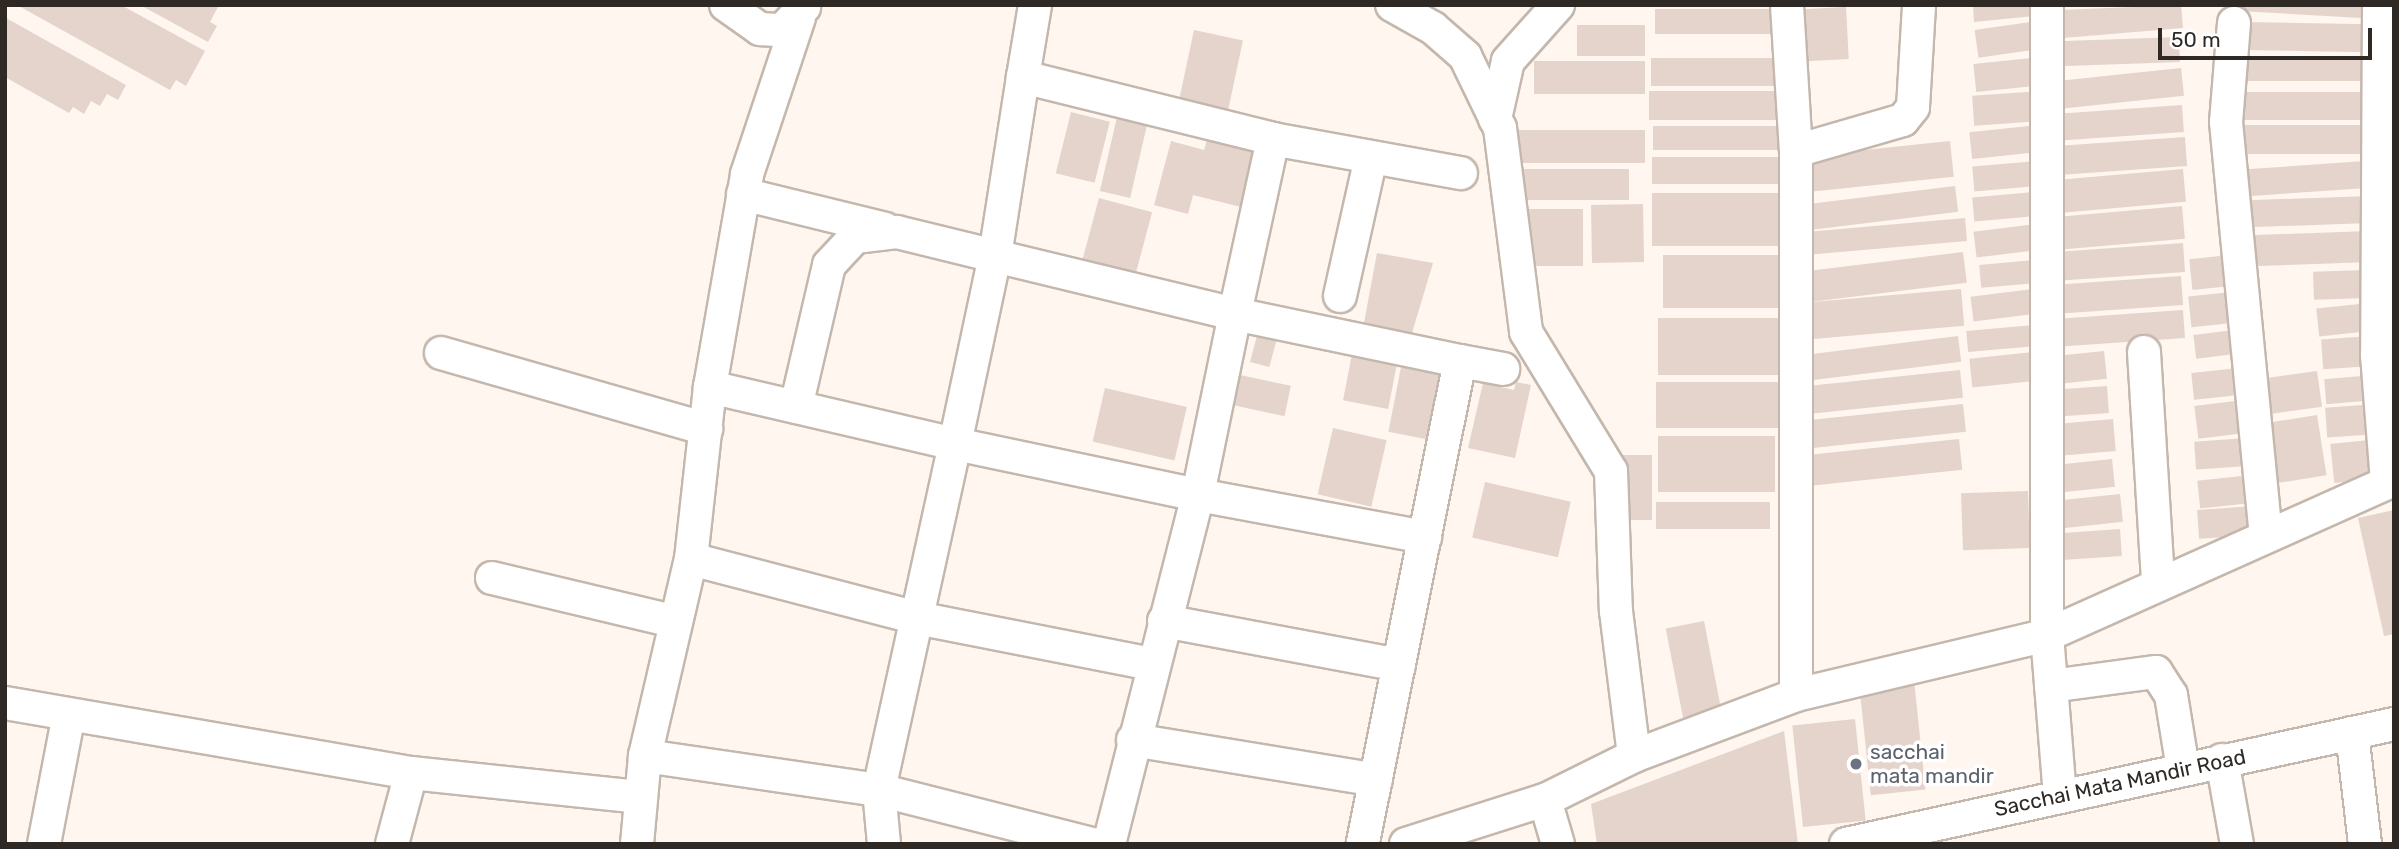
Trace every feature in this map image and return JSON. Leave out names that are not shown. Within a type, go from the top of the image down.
[{"type":"street","points":[[726,5],[760,29],[782,30],[801,12]]},
{"type":"street","points":[[884,844],[879,790],[995,256],[1035,5]]},
{"type":"street","points":[[1392,5],[1433,28],[1465,56],[1495,118],[1526,332],[1611,471],[1616,611],[1634,756]]},
{"type":"street","points":[[1495,118],[1508,61],[1558,5]]},
{"type":"street","points":[[1787,5],[1796,151],[1796,695]]},
{"type":"street","points":[[1796,151],[1903,120],[1913,107],[1919,5]]},
{"type":"street","points":[[2047,5],[2047,635],[2060,796]]},
{"type":"street","points":[[1406,844],[1545,800],[1634,756],[1796,695],[2047,635],[2158,581],[2390,482],[2377,355],[2386,110],[2379,5]]},
{"type":"street","points":[[637,844],[645,756],[691,559],[710,387],[743,194],[801,12]]},
{"type":"street","points":[[2234,23],[2226,122],[2266,535]]},
{"type":"street","points":[[1023,76],[1273,139],[1461,173]]},
{"type":"street","points":[[1109,844],[1152,664],[1198,495],[1273,139]]},
{"type":"street","points":[[1340,296],[1371,157]]},
{"type":"street","points":[[743,194],[1235,314],[1503,369]]},
{"type":"street","points":[[796,407],[828,265],[855,237],[897,232]]},
{"type":"street","points":[[2144,352],[2158,581]]},
{"type":"street","points":[[441,353],[706,429]]},
{"type":"street","points":[[1363,844],[1460,361]]},
{"type":"street","points":[[710,387],[956,444],[1198,495],[1425,537]]},
{"type":"street","points":[[691,559],[917,618],[1152,664]]},
{"type":"street","points":[[492,578],[676,622]]},
{"type":"street","points":[[1164,621],[1399,665]]},
{"type":"street","points":[[2051,686],[2156,672],[2171,695],[2183,769]]},
{"type":"street","points":[[5,703],[411,773],[641,797]]},
{"type":"street","points":[[44,844],[69,714]]},
{"type":"street","name":"Sacchai Mata Mandir Road","points":[[1846,844],[2394,724]]},
{"type":"street","points":[[2352,733],[2365,844]]},
{"type":"street","points":[[1133,740],[1376,780]]},
{"type":"street","points":[[645,756],[879,790],[1092,844]]},
{"type":"street","points":[[2222,760],[2237,844]]},
{"type":"street","points":[[392,844],[411,773]]},
{"type":"street","points":[[1545,800],[1558,844]]},
{"type":"building","points":[[17,5],[121,5],[205,51],[186,86],[176,80],[170,90]]},
{"type":"building","points":[[140,5],[219,5],[210,22],[217,26],[208,42]]},
{"type":"building","points":[[1973,5],[2044,5],[2045,15],[1974,22]]},
{"type":"building","points":[[2181,5],[2183,28],[2063,38],[2061,10]]},
{"type":"building","points":[[2240,5],[2362,5],[2362,18],[2240,11]]},
{"type":"building","points":[[1846,7],[1849,59],[1806,61],[1803,9]]},
{"type":"building","points":[[1655,9],[1780,9],[1780,34],[1655,34]]},
{"type":"building","points":[[6,18],[126,85],[118,100],[107,94],[100,106],[91,101],[84,114],[73,107],[69,113],[5,77]]},
{"type":"building","points":[[2038,21],[2042,49],[1979,58],[1975,30]]},
{"type":"building","points":[[2244,22],[2370,24],[2369,52],[2244,50]]},
{"type":"building","points":[[1577,25],[1645,25],[1645,56],[1577,56]]},
{"type":"building","points":[[1194,30],[1243,40],[1228,111],[1179,100]]},
{"type":"building","points":[[2179,37],[2180,62],[2059,66],[2058,41]]},
{"type":"building","points":[[2041,57],[2044,85],[1976,92],[1973,64]]},
{"type":"building","points":[[1651,58],[1777,58],[1777,86],[1651,86]]},
{"type":"building","points":[[2239,59],[2369,59],[2369,81],[2239,81]]},
{"type":"building","points":[[1534,61],[1645,61],[1645,94],[1534,94]]},
{"type":"building","points":[[2181,68],[2184,96],[2061,109],[2058,81]]},
{"type":"building","points":[[1649,91],[1783,91],[1783,120],[1649,120]]},
{"type":"building","points":[[2040,91],[2042,121],[1974,126],[1972,96]]},
{"type":"building","points":[[2238,92],[2371,92],[2371,120],[2238,120]]},
{"type":"building","points":[[2182,105],[2184,132],[2060,141],[2058,114]]},
{"type":"building","points":[[1071,112],[1110,122],[1095,183],[1056,173]]},
{"type":"building","points":[[1117,117],[1147,124],[1130,198],[1100,191]]},
{"type":"building","points":[[2240,125],[2369,125],[2369,154],[2240,154]]},
{"type":"building","points":[[1653,126],[1781,126],[1781,150],[1653,150]]},
{"type":"building","points":[[2029,126],[2032,153],[1972,159],[1969,132]]},
{"type":"building","points":[[1518,130],[1645,130],[1645,163],[1518,163]]},
{"type":"building","points":[[1208,137],[1268,153],[1253,210],[1193,195],[1188,214],[1154,205],[1171,141],[1204,150]]},
{"type":"building","points":[[2185,137],[2187,166],[2062,175],[2060,146]]},
{"type":"building","points":[[1950,141],[1954,177],[1811,192],[1807,156]]},
{"type":"building","points":[[1652,157],[1779,157],[1779,184],[1652,184]]},
{"type":"building","points":[[2036,161],[2038,186],[1974,191],[1972,167]]},
{"type":"building","points":[[2365,161],[2367,188],[2240,197],[2238,170]]},
{"type":"building","points":[[1521,169],[1629,169],[1629,200],[1521,200]]},
{"type":"building","points":[[2183,169],[2186,202],[2062,213],[2059,180]]},
{"type":"building","points":[[1955,186],[1958,212],[1814,229],[1811,204]]},
{"type":"building","points":[[2035,192],[2037,216],[1974,221],[1972,197]]},
{"type":"building","points":[[1652,193],[1780,193],[1780,246],[1652,246]]},
{"type":"building","points":[[2369,196],[2370,223],[2241,227],[2240,201]]},
{"type":"building","points":[[1099,198],[1152,212],[1136,274],[1082,260]]},
{"type":"building","points":[[1643,204],[1644,262],[1592,263],[1591,205]]},
{"type":"building","points":[[2182,206],[2185,239],[2062,250],[2059,217]]},
{"type":"building","points":[[1524,209],[1583,209],[1583,266],[1524,266]]},
{"type":"building","points":[[1965,218],[1967,241],[1803,255],[1801,232]]},
{"type":"building","points":[[2036,224],[2039,250],[1977,257],[1973,232]]},
{"type":"building","points":[[2370,231],[2371,262],[2244,266],[2243,235]]},
{"type":"building","points":[[2183,243],[2185,272],[2054,281],[2052,252]]},
{"type":"building","points":[[1963,252],[1967,283],[1806,303],[1802,272]]},
{"type":"building","points":[[1377,253],[1433,263],[1412,333],[1364,323]]},
{"type":"building","points":[[1663,255],[1779,255],[1779,308],[1663,308]]},
{"type":"building","points":[[2230,255],[2233,286],[2192,290],[2189,259]]},
{"type":"building","points":[[2035,260],[2037,283],[1981,288],[1979,265]]},
{"type":"building","points":[[2366,270],[2367,298],[2314,300],[2313,272]]},
{"type":"building","points":[[2181,276],[2183,305],[2058,314],[2056,285]]},
{"type":"building","points":[[1961,289],[1964,326],[1802,340],[1799,303]]},
{"type":"building","points":[[2033,289],[2036,314],[1974,321],[1970,297]]},
{"type":"building","points":[[2231,292],[2234,323],[2191,327],[2188,296]]},
{"type":"building","points":[[2369,303],[2372,331],[2319,336],[2316,309]]},
{"type":"building","points":[[2183,310],[2185,338],[2057,347],[2055,319]]},
{"type":"building","points":[[1658,318],[1786,318],[1786,375],[1658,375]]},
{"type":"building","points":[[2035,325],[2037,346],[1968,352],[1966,331]]},
{"type":"building","points":[[2234,330],[2237,354],[2196,359],[2193,335]]},
{"type":"building","points":[[1258,332],[1277,337],[1269,367],[1250,362]]},
{"type":"building","points":[[1958,336],[1961,362],[1807,381],[1804,355]]},
{"type":"building","points":[[2370,336],[2372,366],[2323,369],[2321,339]]},
{"type":"building","points":[[2104,351],[2107,379],[2058,384],[2055,356]]},
{"type":"building","points":[[2033,352],[2036,381],[1972,388],[1969,359]]},
{"type":"building","points":[[1352,354],[1397,363],[1388,409],[1343,400]]},
{"type":"building","points":[[1401,367],[1452,377],[1439,442],[1388,432]]},
{"type":"building","points":[[2239,368],[2242,395],[2194,400],[2191,373]]},
{"type":"building","points":[[1960,370],[1963,398],[1811,414],[1808,386]]},
{"type":"building","points":[[2317,371],[2322,407],[2260,415],[2255,380]]},
{"type":"building","points":[[1240,375],[1291,386],[1284,416],[1234,405]]},
{"type":"building","points":[[2373,375],[2375,400],[2326,404],[2324,379]]},
{"type":"building","points":[[1516,382],[1531,385],[1515,458],[1468,448],[1483,383],[1514,390]]},
{"type":"building","points":[[1656,382],[1778,382],[1778,428],[1656,428]]},
{"type":"building","points":[[2107,386],[2109,413],[2055,417],[2053,390]]},
{"type":"building","points":[[1105,388],[1187,407],[1174,460],[1093,442]]},
{"type":"building","points":[[2243,400],[2247,433],[2198,439],[2194,406]]},
{"type":"building","points":[[1963,404],[1966,432],[1806,449],[1803,421]]},
{"type":"building","points":[[2377,404],[2379,434],[2327,438],[2325,408]]},
{"type":"building","points":[[2317,415],[2327,475],[2271,484],[2262,424]]},
{"type":"building","points":[[2113,419],[2116,451],[2057,456],[2054,424]]},
{"type":"building","points":[[1333,428],[1387,440],[1371,507],[1318,494]]},
{"type":"building","points":[[1658,436],[1775,436],[1775,492],[1658,492]]},
{"type":"building","points":[[2246,438],[2248,466],[2196,470],[2194,442]]},
{"type":"building","points":[[1959,439],[1962,470],[1806,486],[1803,455]]},
{"type":"building","points":[[2379,439],[2383,478],[2334,483],[2330,444]]},
{"type":"building","points":[[1615,455],[1652,455],[1652,520],[1615,520]]},
{"type":"building","points":[[2112,459],[2115,487],[2060,493],[2057,465]]},
{"type":"building","points":[[2251,475],[2254,503],[2200,508],[2197,481]]},
{"type":"building","points":[[1485,482],[1571,502],[1558,557],[1472,538]]},
{"type":"building","points":[[2028,491],[2030,548],[1963,550],[1961,493]]},
{"type":"building","points":[[2120,494],[2123,522],[2058,529],[2055,501]]},
{"type":"building","points":[[1656,502],[1770,502],[1770,529],[1656,529]]},
{"type":"building","points":[[2253,506],[2255,535],[2199,539],[2197,510]]},
{"type":"building","points":[[2394,510],[2394,634],[2384,636],[2358,518]]},
{"type":"building","points":[[2120,529],[2122,556],[2062,560],[2060,533]]},
{"type":"building","points":[[1704,621],[1723,716],[1684,724],[1666,628]]},
{"type":"building","points":[[1914,680],[1925,789],[1871,795],[1859,686]]},
{"type":"building","points":[[1855,719],[1866,820],[1803,827],[1792,726]]},
{"type":"building","points":[[1784,731],[1798,844],[1597,844],[1591,804]]},
{"type":"place","name":"sacchai mata mandir","points":[[1856,764]]}]
